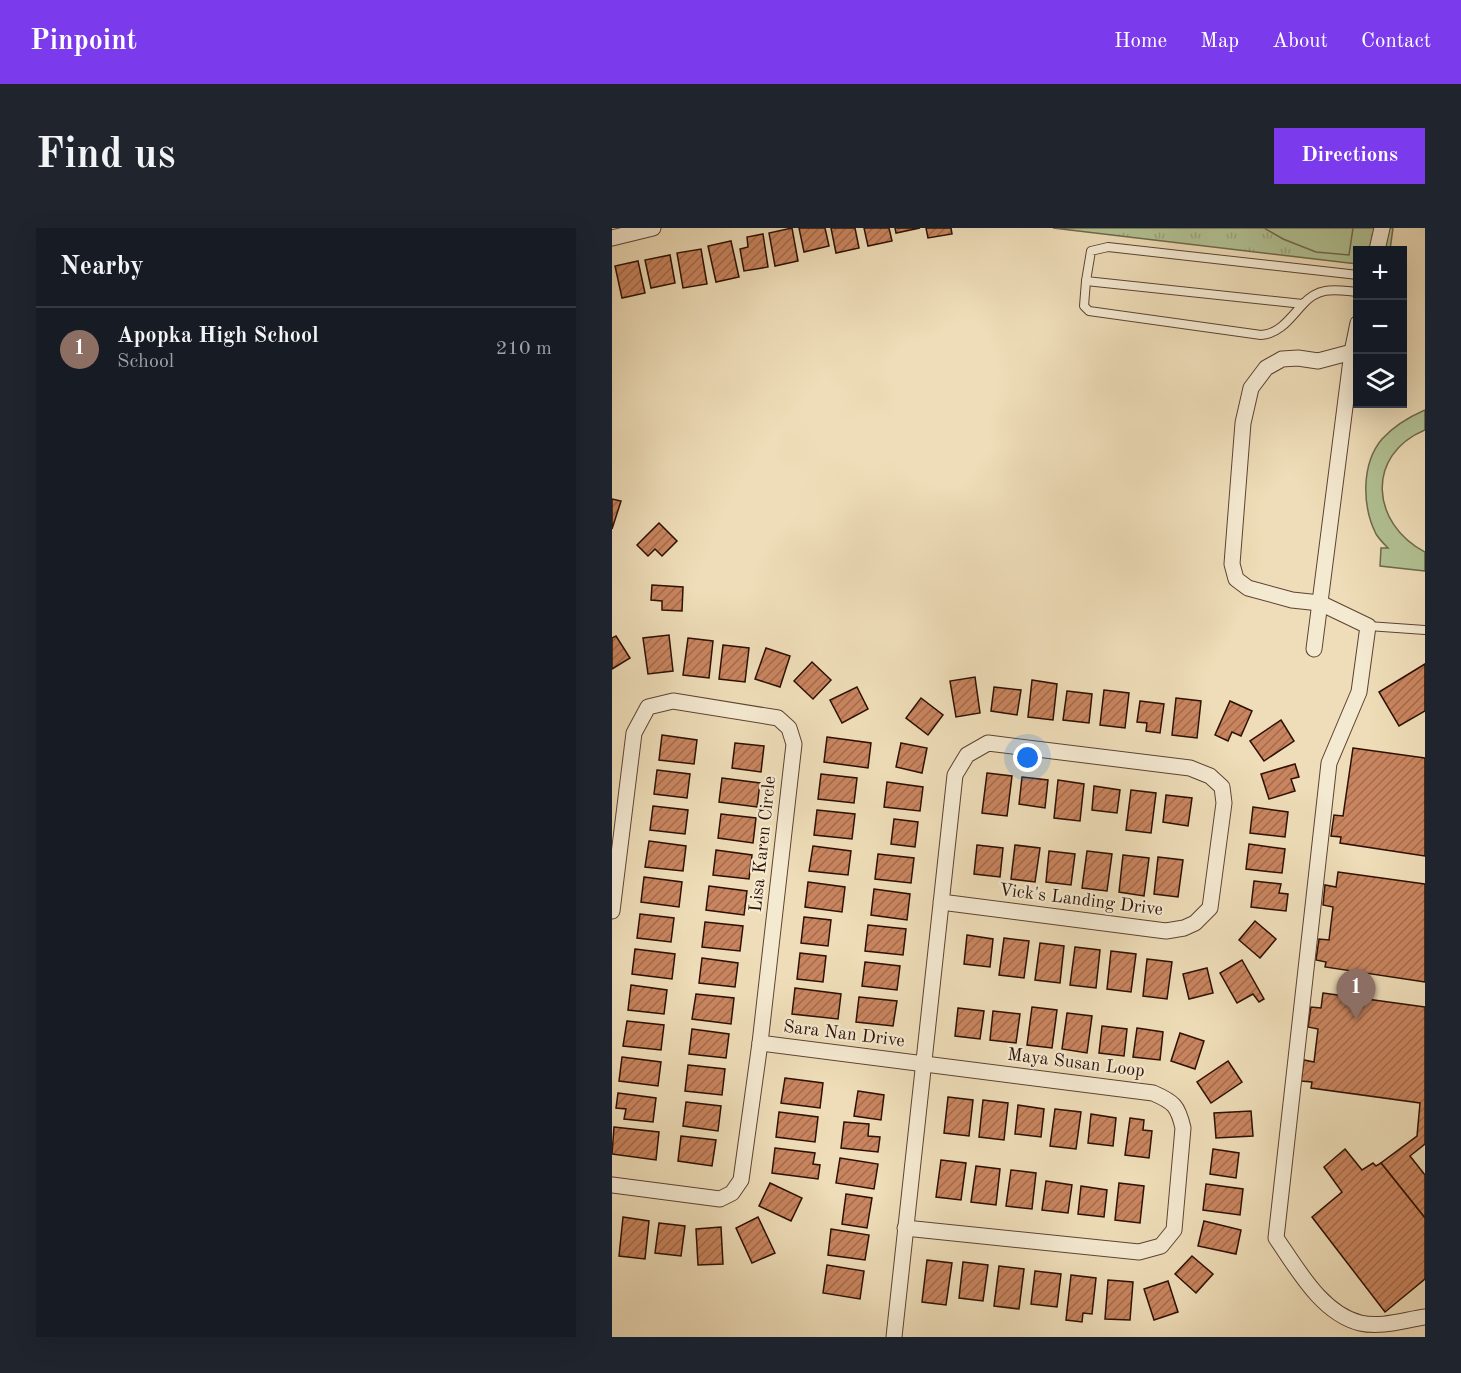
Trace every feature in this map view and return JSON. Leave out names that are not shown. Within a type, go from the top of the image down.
[{"type":"street","points":[[612,238],[653,228]]},
{"type":"street","points":[[1378,246],[1382,228]]},
{"type":"street","points":[[1314,649],[1353,347]]},
{"type":"street","points":[[1352,352],[1318,360],[1282,359],[1266,368],[1251,388],[1244,423],[1233,564],[1236,579],[1248,588],[1292,600],[1320,603],[1368,626],[1359,692],[1329,763],[1276,1238],[1324,1302],[1341,1314],[1360,1323],[1381,1324],[1425,1317]]},
{"type":"street","name":"Lisa Karen Circle","points":[[612,911],[634,733],[648,707],[672,701],[778,718],[789,728],[794,744],[760,1043],[741,1180],[732,1193],[720,1199],[612,1185]]},
{"type":"street","name":"Vick's Landing Drive","points":[[894,1337],[905,1228],[955,775],[967,755],[988,743],[1190,768],[1210,776],[1222,787],[1224,803],[1210,908],[1195,923],[1184,928],[1166,931],[941,902]]},
{"type":"street","name":"Sara Nan Drive","points":[[760,1043],[923,1063]]},
{"type":"street","name":"Maya Susan Loop","points":[[905,1228],[1139,1252],[1161,1246],[1174,1230],[1183,1128],[1179,1112],[1171,1101],[1153,1093],[923,1063]]},
{"type":"lane","points":[[1353,274],[1108,247],[1091,250],[1084,306],[1089,311],[1271,335],[1281,328],[1312,294],[1328,290],[1353,292]]},
{"type":"lane","points":[[1086,281],[1303,304]]},
{"type":"lane","points":[[1368,626],[1425,630]]},
{"type":"green space","points":[[1053,228],[1393,228],[1391,246],[1353,246],[1353,264]]},
{"type":"green space","points":[[1264,228],[1353,228],[1349,255],[1316,252],[1283,239]]},
{"type":"green space","points":[[1425,410],[1425,430],[1406,441],[1392,456],[1384,472],[1382,490],[1385,508],[1394,525],[1407,540],[1425,552],[1425,571],[1380,566],[1381,548],[1388,548],[1376,534],[1368,511],[1366,485],[1370,460],[1375,449],[1387,434],[1402,422]]},
{"type":"building","points":[[792,228],[798,261],[775,266],[769,233]]},
{"type":"building","points":[[799,228],[825,228],[829,246],[804,252]]},
{"type":"building","points":[[831,228],[855,228],[859,248],[836,253]]},
{"type":"building","points":[[864,228],[889,228],[892,241],[868,246]]},
{"type":"building","points":[[895,228],[920,228],[896,233]]},
{"type":"building","points":[[926,228],[951,228],[952,234],[928,238]]},
{"type":"building","points":[[763,234],[768,267],[744,271],[740,249],[748,247],[747,237]]},
{"type":"building","points":[[731,241],[739,277],[716,282],[708,246]]},
{"type":"building","points":[[701,249],[707,284],[683,288],[677,253]]},
{"type":"building","points":[[670,255],[675,283],[651,288],[645,260]]},
{"type":"building","points":[[638,261],[645,293],[622,298],[615,266]]},
{"type":"building","points":[[612,499],[621,501],[612,529]]},
{"type":"building","points":[[659,523],[677,541],[662,556],[655,549],[648,556],[637,545]]},
{"type":"building","points":[[652,585],[683,587],[682,611],[662,610],[662,601],[651,600]]},
{"type":"building","points":[[669,635],[673,671],[648,674],[643,638]]},
{"type":"building","points":[[616,636],[630,658],[612,669],[612,638]]},
{"type":"building","points":[[688,638],[713,641],[709,678],[683,675]]},
{"type":"building","points":[[723,645],[749,648],[745,682],[719,679]]},
{"type":"building","points":[[766,648],[790,656],[780,687],[755,679]]},
{"type":"building","points":[[812,662],[831,680],[813,699],[794,681]]},
{"type":"building","points":[[1425,664],[1425,711],[1399,726],[1379,692]]},
{"type":"building","points":[[975,677],[980,713],[956,717],[950,681]]},
{"type":"building","points":[[1032,680],[1057,684],[1053,720],[1028,717]]},
{"type":"building","points":[[857,687],[868,709],[842,723],[830,700]]},
{"type":"building","points":[[994,687],[1021,690],[1017,715],[991,711]]},
{"type":"building","points":[[1104,690],[1129,693],[1125,728],[1100,725]]},
{"type":"building","points":[[1067,691],[1092,694],[1089,723],[1063,720]]},
{"type":"building","points":[[921,698],[943,715],[928,735],[906,718]]},
{"type":"building","points":[[1176,698],[1201,701],[1197,738],[1172,735]]},
{"type":"building","points":[[1140,701],[1164,704],[1160,733],[1146,731],[1147,723],[1137,722]]},
{"type":"building","points":[[1230,701],[1252,711],[1241,736],[1232,732],[1228,741],[1215,735]]},
{"type":"building","points":[[1281,720],[1294,741],[1264,761],[1250,741]]},
{"type":"building","points":[[662,735],[697,740],[694,764],[659,760]]},
{"type":"building","points":[[827,737],[871,743],[868,768],[824,762]]},
{"type":"building","points":[[735,743],[764,746],[761,772],[732,768]]},
{"type":"building","points":[[901,743],[927,748],[922,773],[896,767]]},
{"type":"building","points":[[1353,748],[1425,758],[1425,856],[1340,843],[1341,837],[1331,836],[1334,815],[1343,816]]},
{"type":"building","points":[[1295,764],[1299,777],[1291,779],[1295,791],[1269,799],[1261,774]]},
{"type":"building","points":[[657,770],[690,774],[687,798],[654,794]]},
{"type":"building","points":[[987,773],[1012,776],[1007,816],[982,813]]},
{"type":"building","points":[[821,774],[857,778],[854,803],[818,799]]},
{"type":"building","points":[[1022,777],[1048,780],[1045,808],[1019,804]]},
{"type":"building","points":[[722,778],[760,783],[757,807],[719,802]]},
{"type":"building","points":[[1058,780],[1084,784],[1080,821],[1054,818]]},
{"type":"building","points":[[887,782],[923,787],[920,811],[884,807]]},
{"type":"building","points":[[1094,786],[1120,790],[1117,813],[1092,810]]},
{"type":"building","points":[[1131,790],[1156,793],[1151,833],[1126,830]]},
{"type":"building","points":[[1166,795],[1192,798],[1188,826],[1163,822]]},
{"type":"building","points":[[653,806],[688,810],[685,834],[650,830]]},
{"type":"building","points":[[1253,807],[1288,812],[1285,837],[1250,833]]},
{"type":"building","points":[[817,810],[855,814],[852,839],[814,835]]},
{"type":"building","points":[[721,814],[756,818],[753,843],[718,838]]},
{"type":"building","points":[[894,819],[918,822],[915,847],[891,844]]},
{"type":"building","points":[[649,841],[686,846],[683,871],[645,867]]},
{"type":"building","points":[[1249,844],[1285,849],[1282,873],[1246,869]]},
{"type":"building","points":[[977,845],[1003,848],[1000,877],[974,874]]},
{"type":"building","points":[[1015,845],[1040,848],[1035,882],[1011,879]]},
{"type":"building","points":[[813,846],[851,851],[848,875],[809,871]]},
{"type":"building","points":[[716,850],[752,855],[749,879],[713,875]]},
{"type":"building","points":[[1049,851],[1075,854],[1071,885],[1046,882]]},
{"type":"building","points":[[1087,851],[1112,854],[1107,891],[1082,888]]},
{"type":"building","points":[[878,854],[914,858],[911,883],[875,879]]},
{"type":"building","points":[[1123,855],[1149,858],[1144,896],[1119,892]]},
{"type":"building","points":[[1158,857],[1183,860],[1178,897],[1154,894]]},
{"type":"building","points":[[1338,872],[1425,884],[1425,982],[1325,967],[1326,962],[1316,960],[1319,939],[1329,940],[1333,907],[1323,905],[1325,885],[1336,887]]},
{"type":"building","points":[[644,877],[682,882],[679,907],[641,902]]},
{"type":"building","points":[[1254,881],[1281,884],[1279,893],[1288,894],[1286,911],[1251,907]]},
{"type":"building","points":[[808,882],[845,887],[842,912],[805,907]]},
{"type":"building","points":[[709,886],[747,891],[744,915],[706,910]]},
{"type":"building","points":[[874,889],[910,894],[907,920],[871,915]]},
{"type":"building","points":[[640,914],[674,918],[671,942],[637,938]]},
{"type":"building","points":[[804,917],[831,920],[828,946],[801,943]]},
{"type":"building","points":[[1255,921],[1276,939],[1260,958],[1239,940]]},
{"type":"building","points":[[705,922],[743,926],[740,951],[702,947]]},
{"type":"building","points":[[868,925],[906,929],[903,955],[865,951]]},
{"type":"building","points":[[967,935],[993,939],[990,967],[964,964]]},
{"type":"building","points":[[1004,938],[1029,941],[1024,978],[999,975]]},
{"type":"building","points":[[1040,943],[1064,946],[1060,983],[1035,980]]},
{"type":"building","points":[[1075,947],[1100,950],[1096,988],[1070,985]]},
{"type":"building","points":[[635,949],[675,954],[672,979],[632,974]]},
{"type":"building","points":[[1111,951],[1136,954],[1131,992],[1107,989]]},
{"type":"building","points":[[800,953],[826,956],[823,982],[797,979]]},
{"type":"building","points":[[702,958],[738,963],[735,987],[699,983]]},
{"type":"building","points":[[1147,959],[1172,962],[1167,999],[1143,996]]},
{"type":"building","points":[[1242,960],[1264,999],[1259,1002],[1253,994],[1237,1003],[1220,973]]},
{"type":"building","points":[[865,962],[900,966],[897,990],[862,986]]},
{"type":"building","points":[[1207,968],[1213,993],[1189,999],[1183,974]]},
{"type":"building","points":[[631,985],[667,990],[664,1014],[628,1010]]},
{"type":"building","points":[[795,988],[841,994],[838,1019],[792,1014]]},
{"type":"building","points":[[1323,993],[1425,1007],[1425,1144],[1410,1156],[1425,1175],[1425,1218],[1381,1163],[1417,1136],[1420,1103],[1311,1088],[1312,1082],[1301,1081],[1304,1060],[1314,1062],[1318,1029],[1308,1027],[1311,1007],[1321,1008]]},
{"type":"building","points":[[696,994],[734,998],[731,1024],[692,1019]]},
{"type":"building","points":[[859,997],[897,1001],[893,1026],[856,1022]]},
{"type":"building","points":[[1032,1007],[1057,1010],[1052,1048],[1027,1045]]},
{"type":"building","points":[[958,1008],[984,1011],[980,1039],[955,1036]]},
{"type":"building","points":[[993,1011],[1020,1014],[1016,1043],[990,1040]]},
{"type":"building","points":[[1067,1013],[1092,1016],[1087,1053],[1062,1049]]},
{"type":"building","points":[[627,1021],[664,1025],[661,1050],[623,1046]]},
{"type":"building","points":[[1102,1026],[1127,1029],[1124,1056],[1099,1053]]},
{"type":"building","points":[[1137,1028],[1163,1032],[1160,1060],[1133,1057]]},
{"type":"building","points":[[692,1029],[729,1034],[726,1058],[689,1054]]},
{"type":"building","points":[[1180,1033],[1204,1041],[1195,1069],[1171,1061]]},
{"type":"building","points":[[622,1057],[661,1062],[658,1086],[619,1081]]},
{"type":"building","points":[[1228,1061],[1242,1082],[1211,1103],[1197,1082]]},
{"type":"building","points":[[688,1065],[725,1069],[722,1095],[685,1091]]},
{"type":"building","points":[[785,1078],[823,1083],[820,1108],[781,1103]]},
{"type":"building","points":[[858,1091],[884,1095],[881,1120],[854,1116]]},
{"type":"building","points":[[618,1093],[656,1098],[653,1122],[624,1119],[626,1109],[616,1108]]},
{"type":"building","points":[[948,1097],[973,1100],[969,1136],[944,1133]]},
{"type":"building","points":[[983,1100],[1008,1103],[1004,1140],[979,1137]]},
{"type":"building","points":[[686,1102],[721,1106],[718,1131],[683,1126]]},
{"type":"building","points":[[1018,1105],[1044,1109],[1041,1137],[1015,1134]]},
{"type":"building","points":[[1055,1109],[1081,1112],[1076,1149],[1050,1146]]},
{"type":"building","points":[[1251,1111],[1253,1136],[1216,1138],[1214,1113]]},
{"type":"building","points":[[779,1112],[818,1117],[815,1142],[776,1137]]},
{"type":"building","points":[[1091,1114],[1116,1118],[1113,1146],[1088,1143]]},
{"type":"building","points":[[1130,1118],[1144,1120],[1143,1130],[1152,1131],[1149,1158],[1125,1155]]},
{"type":"building","points":[[844,1122],[869,1124],[868,1136],[880,1137],[878,1152],[841,1148]]},
{"type":"building","points":[[614,1127],[659,1132],[656,1160],[612,1154]]},
{"type":"building","points":[[681,1136],[716,1140],[712,1166],[678,1161]]},
{"type":"building","points":[[775,1148],[815,1153],[813,1164],[820,1165],[818,1179],[772,1173]]},
{"type":"building","points":[[1213,1149],[1239,1153],[1236,1178],[1210,1174]]},
{"type":"building","points":[[1345,1149],[1362,1170],[1373,1163],[1376,1166],[1381,1163],[1425,1218],[1425,1279],[1385,1312],[1312,1217],[1342,1192],[1324,1167]]},
{"type":"building","points":[[840,1158],[878,1164],[874,1189],[836,1183]]},
{"type":"building","points":[[941,1160],[966,1163],[961,1200],[936,1197]]},
{"type":"building","points":[[976,1166],[1000,1169],[996,1205],[971,1202]]},
{"type":"building","points":[[1011,1170],[1036,1173],[1032,1209],[1006,1206]]},
{"type":"building","points":[[1046,1181],[1072,1185],[1068,1213],[1042,1210]]},
{"type":"building","points":[[770,1183],[802,1198],[791,1221],[759,1206]]},
{"type":"building","points":[[1119,1183],[1144,1186],[1140,1223],[1115,1220]]},
{"type":"building","points":[[1206,1184],[1243,1189],[1240,1215],[1203,1210]]},
{"type":"building","points":[[1081,1186],[1107,1190],[1104,1217],[1078,1214]]},
{"type":"building","points":[[846,1194],[872,1198],[867,1228],[842,1224]]},
{"type":"building","points":[[623,1217],[649,1221],[645,1259],[619,1256]]},
{"type":"building","points":[[758,1217],[775,1253],[752,1263],[736,1228]]},
{"type":"building","points":[[1204,1221],[1241,1230],[1236,1254],[1198,1246]]},
{"type":"building","points":[[659,1223],[685,1226],[681,1256],[655,1253]]},
{"type":"building","points":[[721,1227],[723,1264],[698,1265],[696,1229]]},
{"type":"building","points":[[831,1229],[869,1235],[865,1260],[828,1255]]},
{"type":"building","points":[[1192,1256],[1213,1274],[1196,1293],[1175,1274]]},
{"type":"building","points":[[927,1260],[952,1263],[946,1305],[922,1302]]},
{"type":"building","points":[[963,1262],[988,1265],[983,1301],[959,1298]]},
{"type":"building","points":[[827,1265],[864,1271],[860,1299],[823,1293]]},
{"type":"building","points":[[999,1266],[1024,1269],[1019,1309],[994,1306]]},
{"type":"building","points":[[1035,1271],[1061,1274],[1057,1307],[1031,1304]]},
{"type":"building","points":[[1071,1275],[1096,1278],[1092,1314],[1083,1313],[1082,1322],[1066,1320]]},
{"type":"building","points":[[1108,1280],[1133,1282],[1130,1320],[1105,1319]]},
{"type":"building","points":[[1168,1281],[1178,1312],[1154,1320],[1144,1289]]},
{"type":"place","name":"Apopka High School","points":[[1356,1019]]}]
